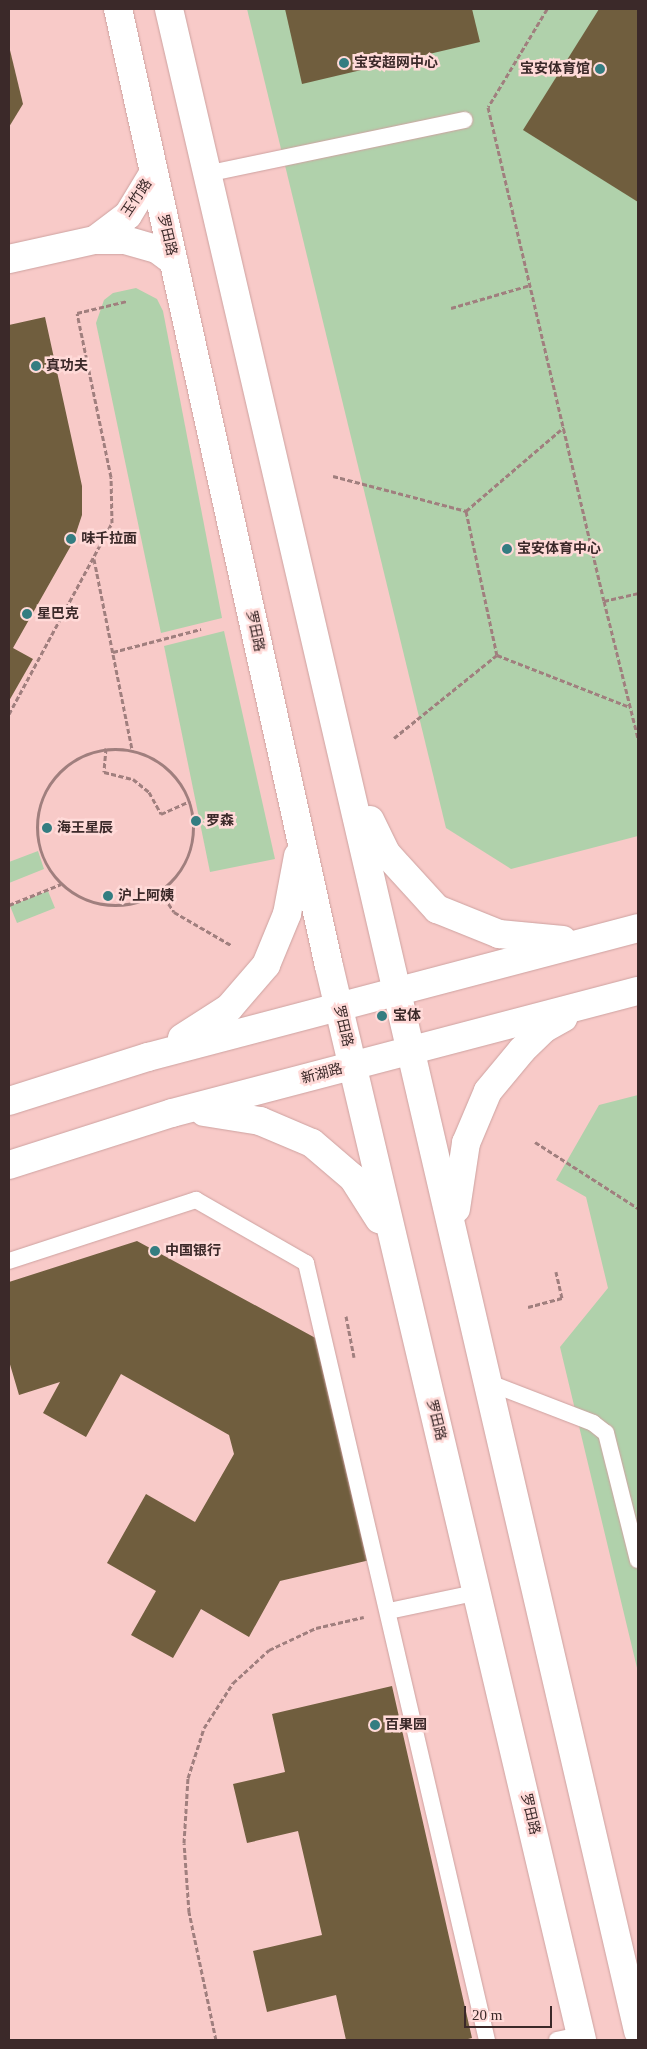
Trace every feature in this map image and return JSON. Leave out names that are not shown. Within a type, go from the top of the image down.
[{"type":"main road","name":"罗田路","points":[[118,9],[338,1005],[395,1254],[479,1592],[573,2038]]},
{"type":"main road","points":[[169,9],[206,174],[350,777],[413,1049],[454,1246],[638,2031]]},
{"type":"main road","name":"玉竹路","points":[[95,240],[128,215],[154,172]]},
{"type":"main road","name":"玉竹路","points":[[9,259],[95,240],[141,244],[174,262]]},
{"type":"main road","points":[[350,777],[386,852],[437,909],[499,934],[587,942]]},
{"type":"main road","points":[[148,1057],[229,1008],[260,972],[287,914],[300,835]]},
{"type":"main road","points":[[9,1101],[148,1057],[338,1005],[638,928]]},
{"type":"main road","name":"新湖路","points":[[9,1165],[172,1113],[638,991]]},
{"type":"main road","points":[[454,1246],[458,1176],[488,1091],[545,1028],[591,1004]]},
{"type":"main road","points":[[172,1113],[237,1114],[312,1144],[353,1178],[369,1198],[395,1254]]},
{"type":"lane","points":[[206,174],[464,120]]},
{"type":"lane","points":[[9,1261],[196,1200],[306,1263],[389,1611],[487,2040]]},
{"type":"lane","points":[[487,1382],[593,1422],[606,1433],[638,1560]]},
{"type":"lane","points":[[389,1611],[479,1592]]},
{"type":"path","points":[[547,9],[488,107],[638,738]]},
{"type":"path","points":[[451,308],[530,286]]},
{"type":"path","points":[[9,714],[112,523],[115,504],[77,314],[127,301]]},
{"type":"path","points":[[466,511],[565,427]]},
{"type":"path","points":[[333,476],[466,511]]},
{"type":"path","points":[[466,511],[497,655]]},
{"type":"path","points":[[94,558],[132,750]]},
{"type":"path","points":[[604,601],[638,593]]},
{"type":"path","points":[[113,652],[201,629]]},
{"type":"path","points":[[497,655],[630,706]]},
{"type":"path","points":[[394,738],[497,655]]},
{"type":"path","points":[[106,748],[104,772],[133,779],[149,792],[161,814],[190,801]]},
{"type":"path","points":[[106,748],[132,750],[157,760],[177,777],[190,801],[194,826],[190,851],[178,873],[160,891],[137,902],[112,906],[87,901],[61,884],[48,870],[38,847],[36,820],[43,794],[58,772],[80,756],[106,748]]},
{"type":"path","points":[[9,905],[61,884]]},
{"type":"path","points":[[160,891],[174,912],[231,945]]},
{"type":"path","points":[[535,1142],[638,1208]]},
{"type":"path","points":[[528,1307],[562,1298],[556,1272]]},
{"type":"path","points":[[346,1316],[355,1360]]},
{"type":"path","points":[[216,2040],[189,1912],[184,1843],[188,1778],[204,1728],[233,1683],[269,1650],[316,1628],[389,1611]]},
{"type":"green space","name":"宝安体育中心","points":[[247,9],[638,9],[638,836],[511,869],[446,828]]},
{"type":"green space","points":[[136,288],[157,299],[163,311],[222,618],[161,633],[96,323],[104,300],[113,293]]},
{"type":"green space","points":[[224,631],[275,859],[210,872],[164,646]]},
{"type":"green space","points":[[38,851],[44,869],[9,883],[9,862]]},
{"type":"green space","points":[[48,891],[55,908],[17,923],[10,906]]},
{"type":"green space","points":[[638,1095],[638,1672],[560,1347],[608,1288],[586,1197],[556,1180],[599,1105]]},
{"type":"building","name":"宝安超网中心","points":[[285,9],[472,9],[480,42],[302,84]]},
{"type":"building","name":"宝安体育馆","points":[[599,9],[638,9],[638,202],[523,130]]},
{"type":"building","points":[[9,46],[23,104],[9,127]]},
{"type":"building","points":[[45,317],[82,486],[82,515],[73,542],[13,648],[33,659],[9,701],[9,325]]},
{"type":"building","points":[[137,1241],[321,1341],[370,1560],[280,1581],[249,1637],[201,1609],[173,1658],[131,1635],[156,1591],[107,1563],[146,1494],[195,1522],[234,1454],[229,1435],[121,1374],[86,1437],[43,1413],[60,1382],[19,1395],[9,1361],[9,1282]]},
{"type":"building","points":[[392,1686],[472,2038],[464,2040],[346,2040],[336,1995],[267,2012],[253,1951],[322,1935],[298,1831],[247,1843],[233,1784],[285,1772],[272,1714]]},
{"type":"place","name":"宝安超网中心","points":[[344,63]]},
{"type":"place","name":"宝安体育馆","points":[[600,69]]},
{"type":"place","name":"真功夫","points":[[36,366]]},
{"type":"place","name":"味千拉面","points":[[71,539]]},
{"type":"place","name":"宝安体育中心","points":[[507,549]]},
{"type":"place","name":"星巴克","points":[[27,614]]},
{"type":"place","name":"罗森","points":[[196,821]]},
{"type":"place","name":"海王星辰","points":[[47,828]]},
{"type":"place","name":"沪上阿姨","points":[[108,896]]},
{"type":"place","name":"宝体","points":[[382,1016]]},
{"type":"place","name":"中国银行","points":[[155,1251]]},
{"type":"place","name":"百果园","points":[[375,1725]]}]
